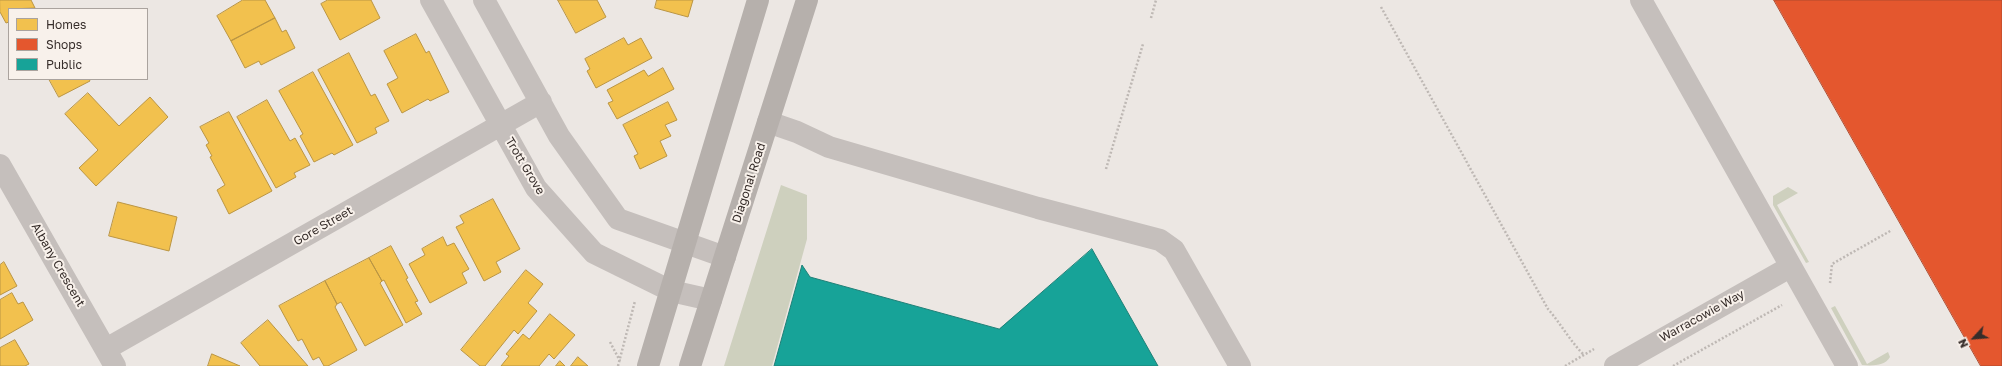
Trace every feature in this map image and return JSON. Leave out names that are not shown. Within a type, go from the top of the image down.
[{"type":"main road","points":[[648,366],[671,291],[683,243],[758,0]]},
{"type":"main road","name":"Diagonal Road","points":[[690,366],[807,0]]},
{"type":"street","name":"Trott Grove","points":[[431,0],[536,188],[594,253],[671,291],[711,300]]},
{"type":"street","points":[[484,0],[559,136],[618,219],[725,257]]},
{"type":"street","points":[[1641,0],[1847,366]]},
{"type":"street","name":"Gore Street","points":[[110,358],[541,102]]},
{"type":"street","points":[[768,122],[797,132],[829,147],[1038,208],[1160,240],[1174,250],[1240,366]]},
{"type":"street","name":"Albany Crescent","points":[[0,165],[110,358]]},
{"type":"street","name":"Warracowie Way","points":[[1615,366],[1790,267]]},
{"type":"path","points":[[1151,18],[1156,0]]},
{"type":"path","points":[[1381,8],[1548,309],[1562,325],[1574,345],[1584,355]]},
{"type":"path","points":[[1106,170],[1143,44]]},
{"type":"path","points":[[1830,286],[1832,264],[1892,230]]},
{"type":"path","points":[[618,366],[635,300]]},
{"type":"path","points":[[1673,366],[1785,303]]},
{"type":"path","points":[[610,342],[620,360]]},
{"type":"green space","points":[[781,185],[807,195],[807,239],[772,366],[724,366]]},
{"type":"green space","points":[[1788,187],[1798,193],[1777,205],[1809,262],[1806,263],[1773,205],[1773,196]]},
{"type":"green space","points":[[1835,306],[1867,364],[1888,352],[1890,357],[1888,360],[1878,365],[1862,365],[1831,308]]},
{"type":"building: Homes","points":[[0,0],[31,0],[35,8],[8,8],[8,22],[6,23],[0,12]]},
{"type":"building: Homes","points":[[243,0],[265,0],[275,18],[231,41],[217,16]]},
{"type":"building: Homes","points":[[328,0],[371,0],[380,18],[340,40],[321,4]]},
{"type":"building: Homes","points":[[558,0],[597,0],[606,17],[576,33]]},
{"type":"building: Homes","points":[[657,0],[693,0],[688,17],[655,8]]},
{"type":"building: Homes","points":[[275,18],[282,32],[286,30],[295,48],[261,65],[259,61],[245,68],[231,41]]},
{"type":"building: Homes","points":[[416,34],[426,53],[429,51],[449,92],[430,101],[428,99],[402,113],[387,84],[398,78],[384,51]]},
{"type":"building: Homes","points":[[624,38],[628,45],[641,38],[652,58],[596,88],[587,71],[590,69],[585,59]]},
{"type":"building: Homes","points":[[349,53],[371,96],[375,94],[389,121],[375,128],[377,133],[357,143],[318,70]]},
{"type":"building: Homes","points":[[663,68],[674,89],[617,119],[608,103],[613,101],[607,90],[644,70],[648,76]]},
{"type":"building: Homes","points":[[313,72],[353,145],[334,155],[332,153],[314,162],[300,136],[303,134],[279,91]]},
{"type":"building: Homes","points":[[50,80],[90,80],[90,81],[59,97]]},
{"type":"building: Homes","points":[[88,93],[119,126],[150,97],[168,117],[96,186],[79,168],[98,150],[65,114]]},
{"type":"building: Homes","points":[[267,100],[290,141],[295,138],[310,165],[294,173],[296,177],[276,188],[237,117]]},
{"type":"building: Homes","points":[[668,102],[677,120],[665,125],[671,136],[660,141],[667,156],[640,169],[634,156],[638,154],[623,125]]},
{"type":"building: Homes","points":[[229,112],[272,191],[229,214],[217,190],[225,185],[210,157],[212,156],[206,145],[209,143],[200,127]]},
{"type":"building: Homes","points":[[493,199],[520,249],[496,262],[501,272],[484,281],[456,227],[464,223],[460,216]]},
{"type":"building: Homes","points":[[118,202],[177,217],[169,251],[109,236]]},
{"type":"building: Homes","points":[[443,237],[447,246],[454,243],[469,269],[462,273],[467,283],[430,303],[409,264],[425,255],[422,249]]},
{"type":"building: Homes","points":[[391,246],[408,278],[406,279],[418,301],[415,302],[422,314],[406,323],[384,280],[382,281],[369,258]]},
{"type":"building: Homes","points":[[369,258],[382,281],[380,283],[403,325],[365,346],[341,302],[337,304],[325,281]]},
{"type":"building: Homes","points":[[4,262],[17,286],[0,295],[0,265]]},
{"type":"building: Homes","points":[[526,270],[543,284],[528,303],[537,311],[518,334],[514,330],[485,366],[480,366],[461,350]]},
{"type":"building: Homes","points":[[325,281],[337,304],[335,307],[357,350],[328,366],[324,366],[319,357],[313,360],[302,339],[298,341],[279,306]]},
{"type":"building: Homes","points":[[12,293],[18,304],[23,302],[33,320],[0,339],[0,300]]},
{"type":"building: Homes","points":[[550,314],[575,335],[554,359],[549,354],[539,366],[501,366],[509,356],[506,354],[523,334],[529,339]]},
{"type":"building: Homes","points":[[268,320],[308,366],[260,366],[241,343]]},
{"type":"building: Homes","points":[[15,340],[29,364],[25,366],[0,366],[0,348]]},
{"type":"building: Homes","points":[[212,354],[240,366],[208,366]]},
{"type":"building: Homes","points":[[578,357],[588,366],[571,366]]},
{"type":"building: Homes","points":[[560,361],[565,366],[556,366]]},
{"type":"building: Shops","points":[[1774,0],[2002,0],[2002,366],[1981,366]]},
{"type":"building: Public","points":[[1092,249],[1158,366],[774,366],[802,265],[810,277],[999,329]]}]
